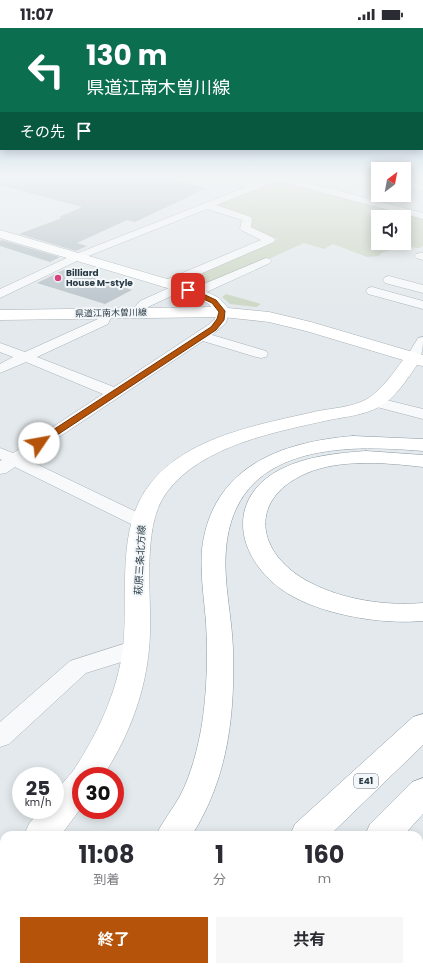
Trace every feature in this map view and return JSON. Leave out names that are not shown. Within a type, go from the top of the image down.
[{"type":"main road","points":[[0,234],[196,292],[214,302],[223,312]]},
{"type":"main road","name":"県道江南木曽川線","points":[[0,315],[223,312],[269,317],[420,353]]},
{"type":"main road","name":"萩原三条北方線","points":[[91,767],[109,738],[124,704],[136,649],[138,624],[139,546],[142,522],[148,504],[156,490],[185,463],[203,452],[242,436],[344,411],[374,402],[404,372],[420,353]]},
{"type":"main road","points":[[175,831],[191,806],[207,764],[217,725],[220,678],[214,551],[217,527],[225,504],[238,487],[252,473],[270,461],[291,452],[319,445],[353,442],[388,442],[423,445]]},
{"type":"main road","points":[[423,461],[377,457],[345,458],[317,464],[293,472],[275,483],[262,496],[254,512],[253,528],[259,548],[273,568],[290,582],[311,593],[332,602],[360,609],[393,612],[423,612]]},
{"type":"main road","name":"E41","points":[[311,831],[423,726]]},
{"type":"main road","points":[[386,831],[423,792]]},
{"type":"main road","points":[[44,831],[72,795]]},
{"type":"street","points":[[0,294],[77,257],[166,222]]},
{"type":"street","points":[[140,312],[140,308],[144,304],[174,285],[270,240],[245,228],[246,222]]},
{"type":"street","points":[[196,292],[266,261]]},
{"type":"street","points":[[423,277],[390,275],[423,290]]},
{"type":"street","points":[[372,291],[423,305]]},
{"type":"street","points":[[5,461],[115,393],[202,336],[221,320],[223,312]]},
{"type":"street","points":[[0,369],[103,321],[107,313]]},
{"type":"street","points":[[202,336],[261,354]]},
{"type":"street","points":[[0,347],[115,393]]},
{"type":"street","points":[[374,402],[423,414]]},
{"type":"street","points":[[5,461],[142,522]]},
{"type":"street","points":[[0,737],[78,667],[136,649]]},
{"type":"green space","points":[[245,222],[371,222],[371,250],[390,250],[382,253],[379,256],[367,257],[333,244],[324,249],[304,243],[196,292],[172,285],[278,239],[265,237],[249,228]]},
{"type":"green space","points":[[411,222],[423,222],[423,246],[419,248],[411,247]]},
{"type":"green space","points":[[226,294],[261,304],[256,307],[230,304],[222,297]]},
{"type":"building","points":[[51,222],[123,222],[77,243],[87,246],[76,251],[19,234]]},
{"type":"building","points":[[2,240],[60,257],[50,262],[0,246],[0,241]]},
{"type":"building","points":[[65,269],[132,290],[105,304],[37,283]]},
{"type":"place","name":"Billiard House M-style","points":[[58,278]]},
{"type":"route","points":[[39,443],[213,328],[221,320],[223,312],[214,302],[196,292],[188,290]]}]
